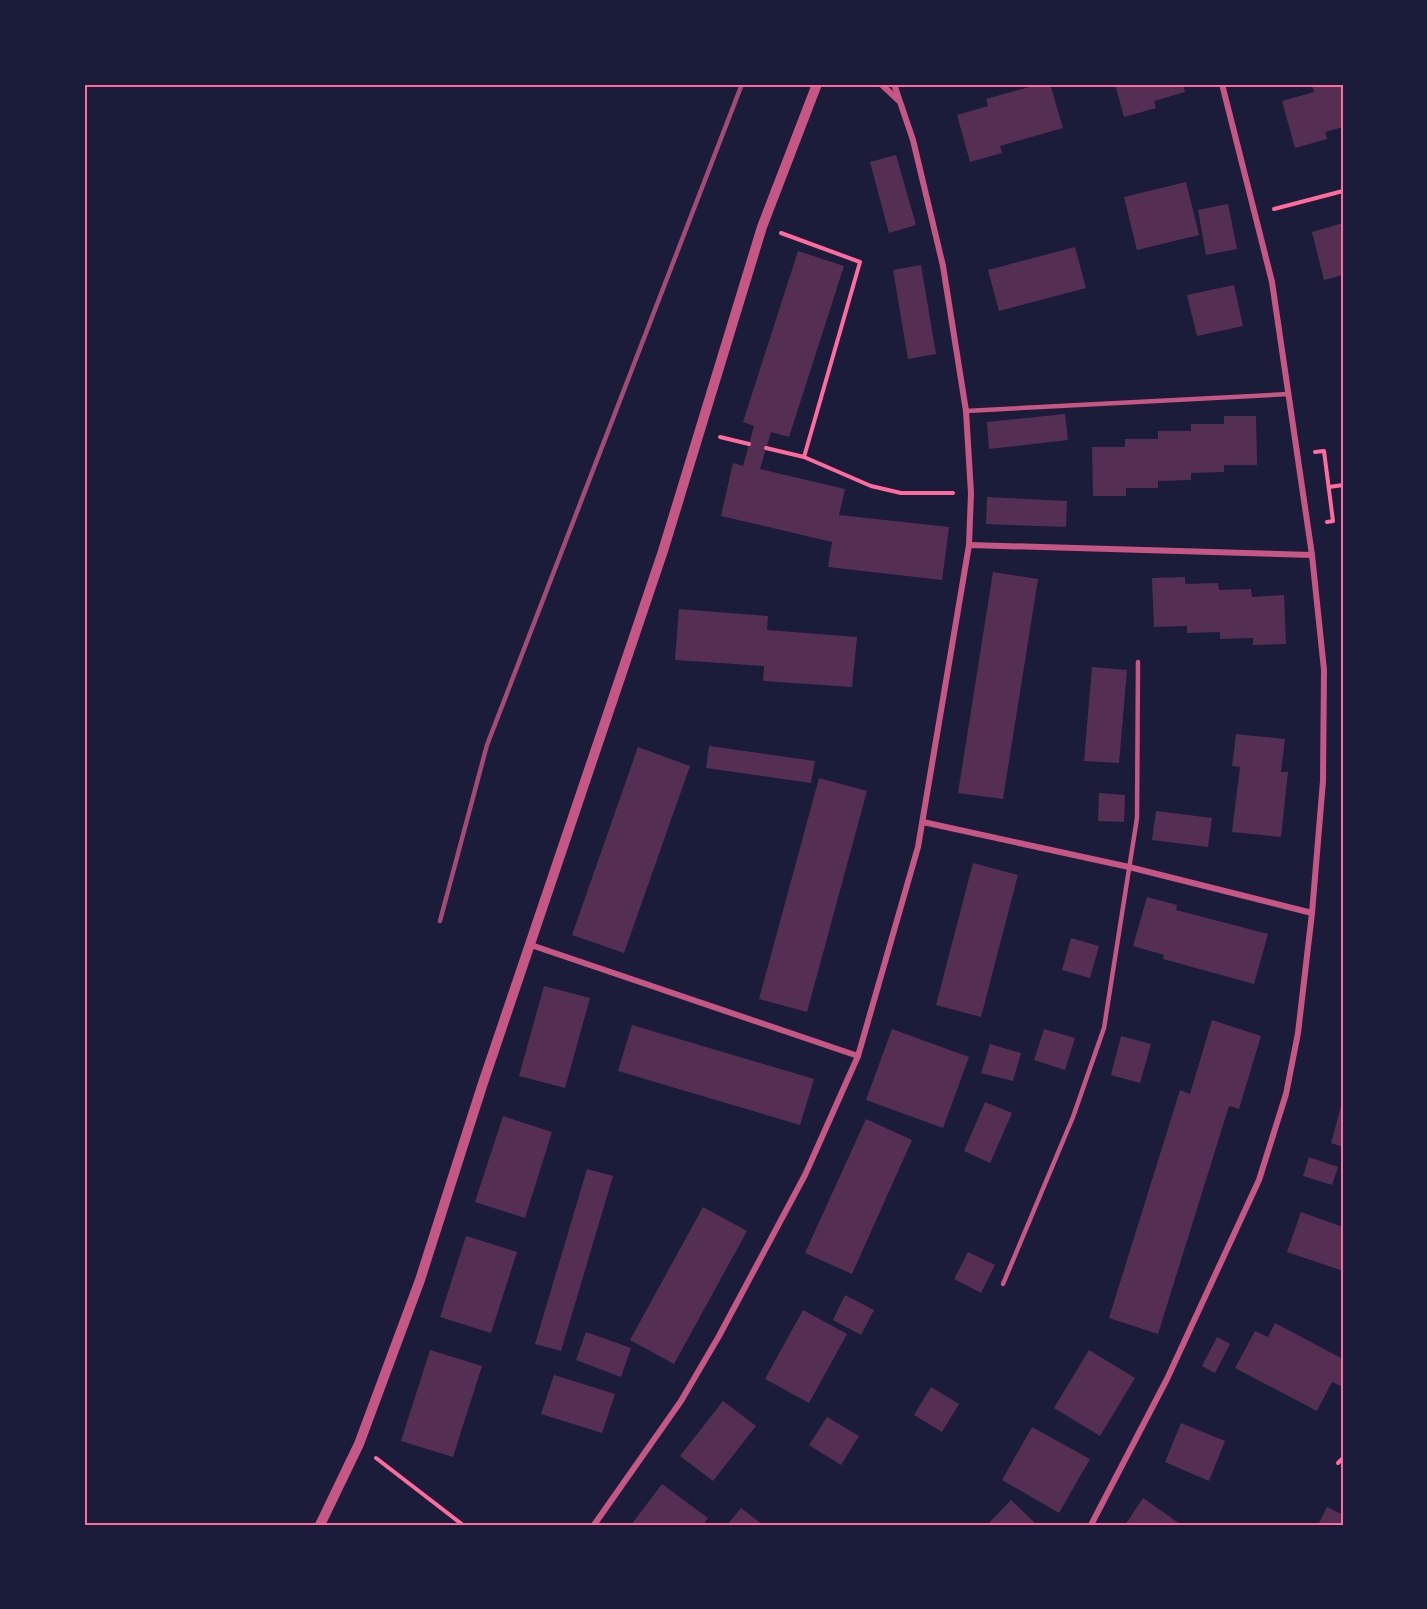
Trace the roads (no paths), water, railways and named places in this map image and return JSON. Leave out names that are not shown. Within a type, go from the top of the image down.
[{"type":"street","points":[[320,1525],[359,1444],[420,1280],[663,551],[762,227],[817,84]]},
{"type":"street","points":[[881,84],[898,101]]},
{"type":"street","points":[[594,1525],[681,1401],[806,1175],[858,1056],[918,847],[969,544],[971,493],[966,411],[944,266],[913,140],[894,84]]},
{"type":"street","points":[[1091,1525],[1167,1378],[1259,1180],[1286,1095],[1298,1033],[1312,913],[1323,781],[1324,670],[1312,555],[1272,282],[1221,84]]},
{"type":"street","points":[[969,544],[1312,555]]},
{"type":"street","points":[[923,822],[1129,867],[1312,913]]},
{"type":"street","points":[[531,945],[858,1056]]},
{"type":"lane","points":[[966,411],[1289,393]]},
{"type":"lane","points":[[1003,1284],[1073,1117],[1104,1028],[1137,818],[1138,662]]},
{"type":"railway","points":[[440,921],[487,745],[742,84]]}]
